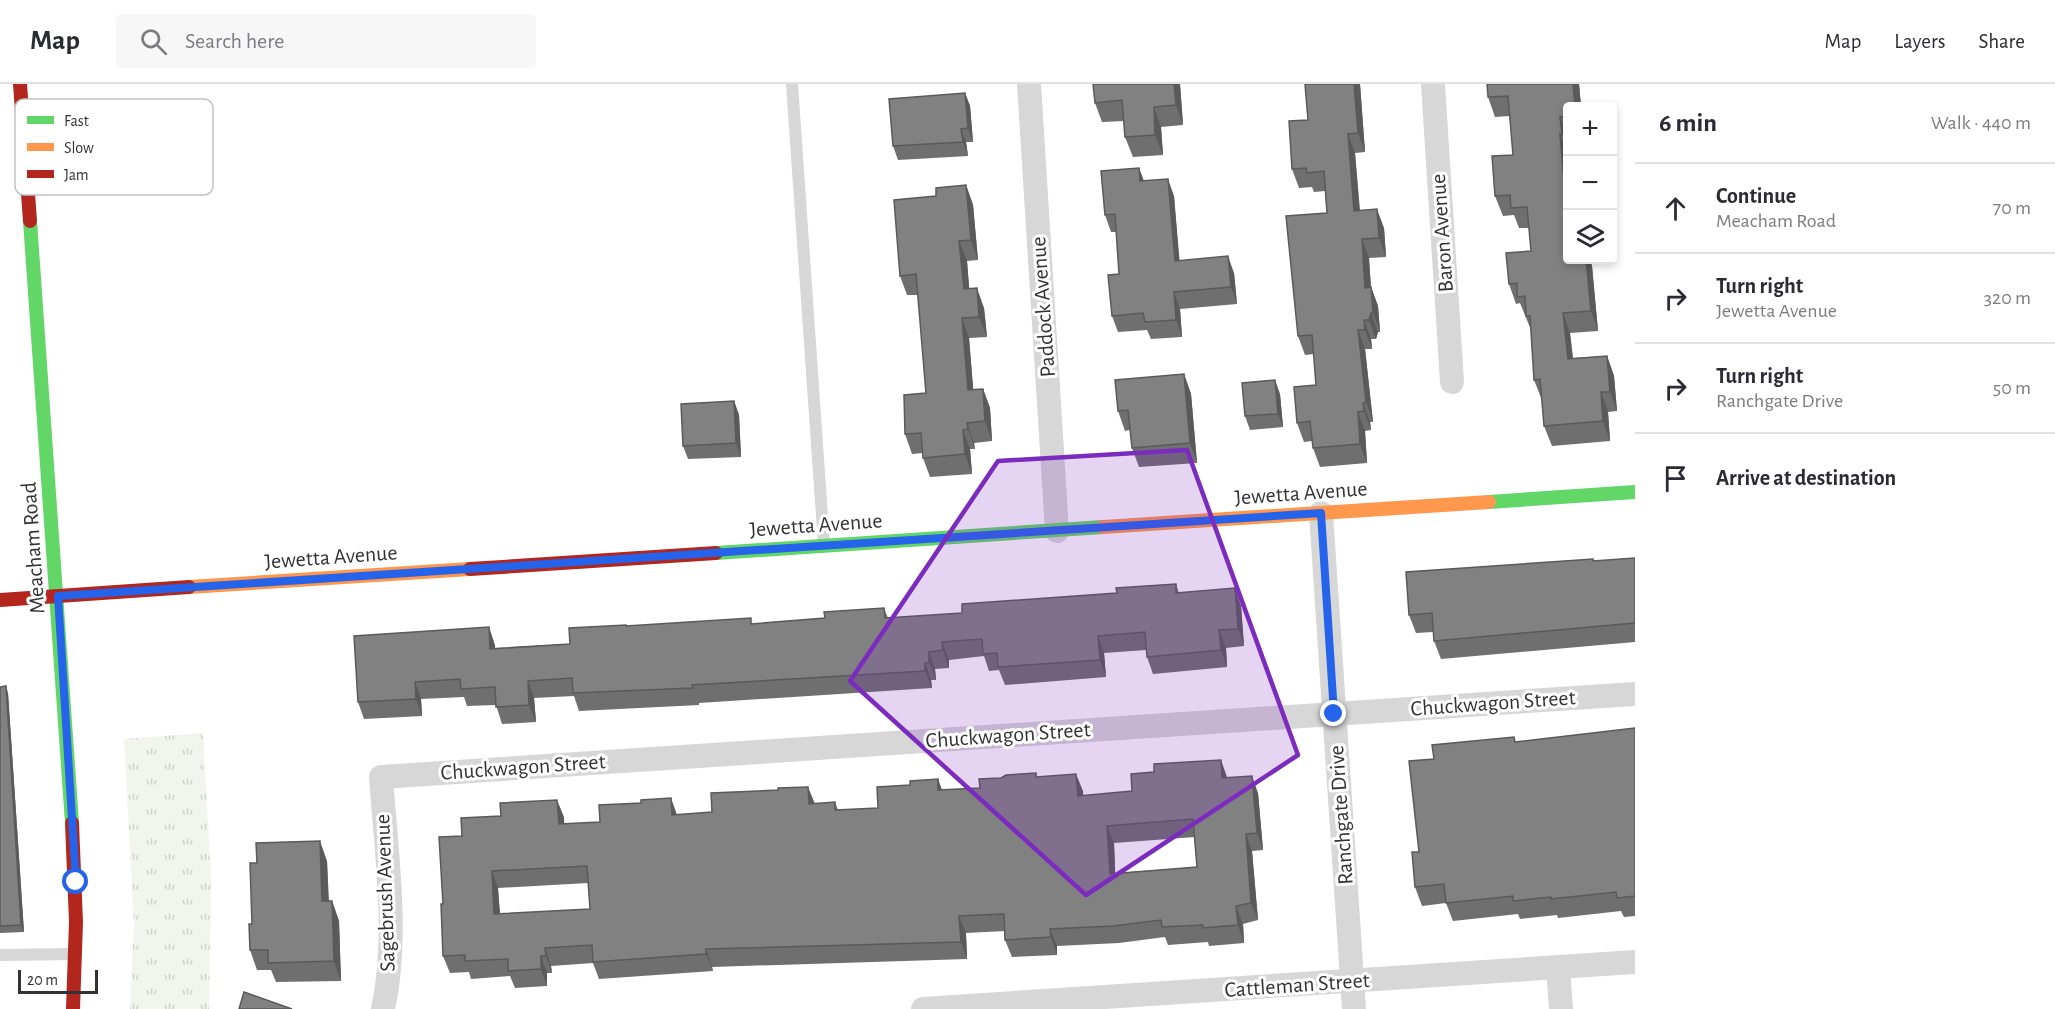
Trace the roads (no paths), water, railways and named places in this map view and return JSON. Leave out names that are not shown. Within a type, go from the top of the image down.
[{"type":"street","name":"Meacham Road","points":[[20,84],[21,99]]},
{"type":"street","name":"Paddock Avenue","points":[[1029,84],[1057,531]]},
{"type":"street","name":"Baron Avenue","points":[[1433,84],[1452,382]]},
{"type":"street","name":"Meacham Road","points":[[28,195],[58,596],[76,882],[73,1009]]},
{"type":"street","name":"Jewetta Avenue","points":[[0,600],[1635,492]]},
{"type":"street","name":"Ranchgate Drive","points":[[1321,513],[1354,1009]]},
{"type":"street","name":"Chuckwagon Street","points":[[381,777],[1635,694]]},
{"type":"street","name":"Sagebrush Avenue","points":[[381,777],[392,944],[383,1009]]},
{"type":"street","name":"Cattleman Street","points":[[923,1009],[1635,962]]},
{"type":"street","points":[[1558,967],[1561,1009]]},
{"type":"lane","points":[[792,84],[824,546]]},
{"type":"lane","points":[[0,955],[76,954]]}]
